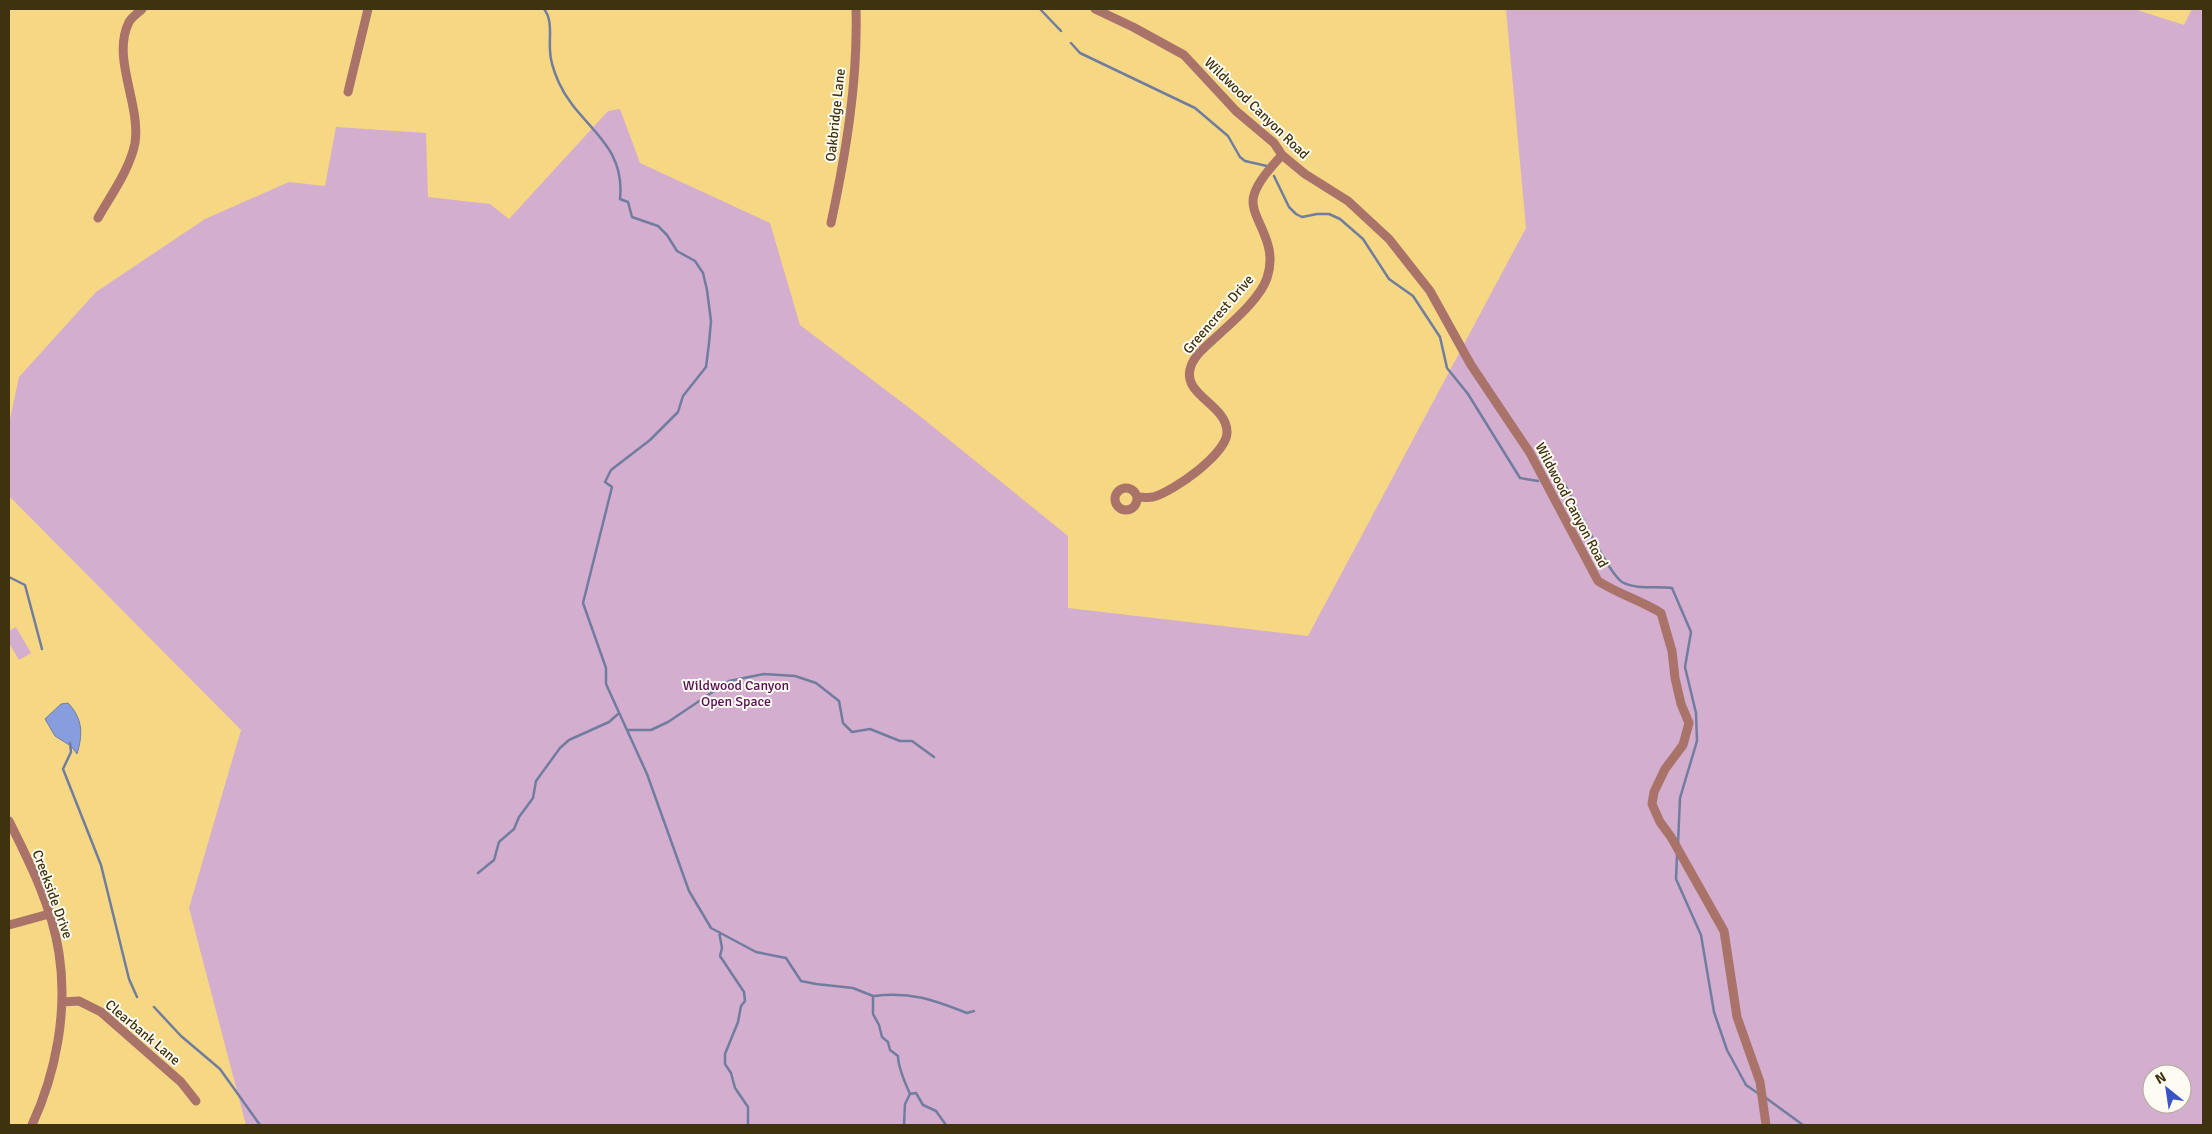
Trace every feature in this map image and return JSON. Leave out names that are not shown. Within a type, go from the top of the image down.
[{"type":"street","points":[[98,218],[124,173],[134,144],[136,122],[124,58],[124,36],[130,20],[142,9]]},
{"type":"street","points":[[348,92],[368,9]]},
{"type":"street","name":"Oakbridge Lane","points":[[831,223],[845,159],[857,41],[856,9]]},
{"type":"street","name":"Wildwood Canyon Road","points":[[1095,9],[1184,55],[1236,111],[1274,143],[1282,155],[1305,174],[1348,202],[1389,239],[1430,291],[1471,365],[1530,453],[1598,581],[1616,593],[1632,597],[1661,613],[1672,650],[1675,678],[1681,704],[1689,723],[1683,745],[1665,770],[1654,792],[1652,804],[1660,822],[1674,841],[1724,931],[1737,1017],[1761,1089],[1766,1125]]},
{"type":"street","name":"Greencrest Drive","points":[[1138,497],[1152,497],[1177,484],[1202,466],[1225,444],[1226,421],[1222,414],[1193,388],[1190,381],[1190,367],[1196,356],[1232,322],[1262,289],[1271,261],[1269,244],[1253,208],[1254,195],[1270,169],[1282,155]]},
{"type":"street","name":"Creekside Drive","points":[[9,822],[34,870],[49,914],[59,953],[62,1002],[54,1062],[42,1102],[32,1125]]},
{"type":"street","points":[[9,926],[49,914]]},
{"type":"street","name":"Clearbank Lane","points":[[62,1002],[79,1001],[101,1012],[181,1082],[196,1101]]},
{"type":"green space","name":"Wildwood Canyon Open Space","points":[[1506,9],[2134,9],[2184,25],[2192,9],[2203,9],[2203,1125],[246,1125],[189,908],[241,730],[9,496],[9,424],[19,377],[96,292],[205,219],[289,182],[325,186],[336,127],[426,133],[428,197],[490,204],[509,219],[608,111],[620,109],[640,163],[770,223],[800,325],[916,413],[1068,536],[1068,608],[1308,636],[1526,228]]},
{"type":"green space","points":[[16,627],[31,653],[19,660],[9,643],[9,631]]},
{"type":"water","points":[[68,703],[79,721],[81,733],[77,754],[71,746],[55,736],[45,719],[61,704]]},
{"type":"waterway","points":[[544,9],[550,23],[550,54],[557,79],[578,112],[609,149],[616,163],[620,179],[620,199],[628,202],[632,217],[658,226],[667,235],[677,251],[695,261],[703,273],[711,321],[706,367],[683,396],[678,412],[650,440],[611,470],[605,482],[612,487],[583,603],[606,668],[606,684],[647,774],[689,891],[711,928],[756,952],[786,958],[801,981],[853,988],[873,996],[873,1014],[879,1025],[882,1037],[888,1042],[890,1050],[898,1056],[900,1070],[910,1094],[905,1104],[904,1125]]},
{"type":"waterway","points":[[1040,9],[1061,31]]},
{"type":"waterway","points":[[1071,43],[1080,53],[1195,108],[1228,136],[1240,157],[1245,161],[1267,166]]},
{"type":"waterway","points":[[1274,176],[1289,207],[1296,214],[1302,217],[1329,214],[1340,219],[1363,239],[1389,279],[1413,296],[1440,337],[1447,368],[1468,394],[1520,478],[1538,481]]},
{"type":"waterway","points":[[1554,483],[1565,485],[1600,552],[1616,576],[1622,582],[1634,586],[1672,588],[1691,632],[1685,667],[1696,713],[1697,741],[1680,798],[1678,844]]},
{"type":"waterway","points":[[9,577],[25,585],[42,649]]},
{"type":"waterway","points":[[627,730],[651,730],[668,722],[729,681],[764,674],[795,676],[816,683],[839,701],[843,723],[852,732],[870,729],[900,741],[912,741],[934,757]]},
{"type":"waterway","points":[[478,873],[494,860],[499,842],[514,829],[519,817],[533,798],[536,781],[560,748],[569,740],[609,722],[618,714]]},
{"type":"waterway","points":[[70,743],[71,752],[63,769],[101,865],[129,979],[137,997]]},
{"type":"waterway","points":[[1677,855],[1676,879],[1701,935],[1714,1012],[1727,1050],[1746,1085],[1759,1094]]},
{"type":"waterway","points":[[719,932],[722,948],[720,956],[744,992],[745,1001],[741,1006],[738,1022],[725,1054],[725,1064],[731,1073],[735,1088],[748,1107],[748,1125]]},
{"type":"waterway","points":[[874,996],[911,996],[944,1004],[967,1013],[974,1011]]},
{"type":"waterway","points":[[154,1007],[181,1036],[220,1069],[260,1125]]},
{"type":"waterway","points":[[910,1094],[916,1093],[923,1105],[936,1111],[946,1125]]},
{"type":"waterway","points":[[1766,1098],[1803,1125]]}]
